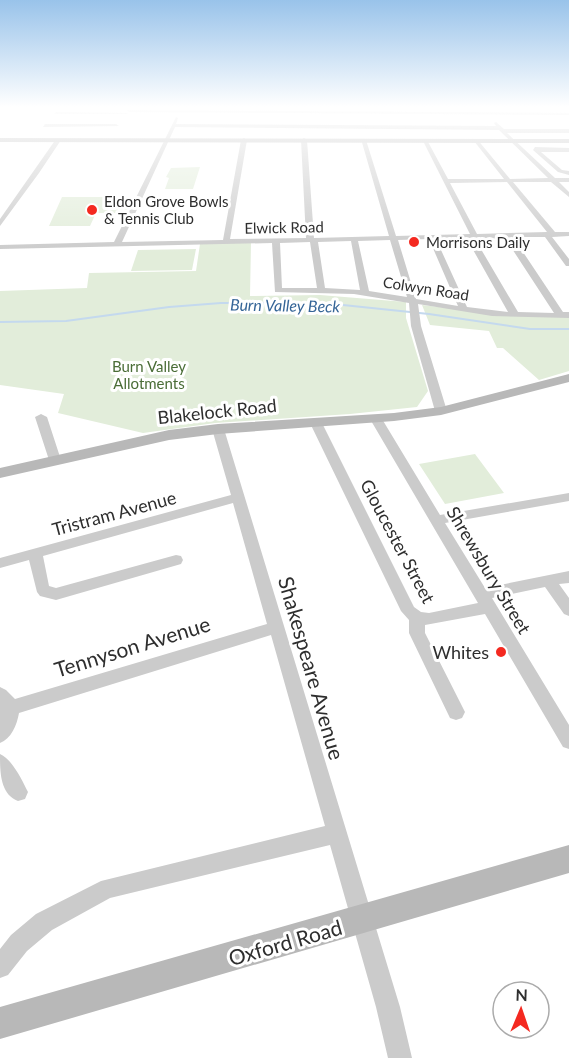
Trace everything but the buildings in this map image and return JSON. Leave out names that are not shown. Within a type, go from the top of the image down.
[{"type":"street","points":[[0,224],[4,213],[38,174],[49,155]]},
{"type":"street","points":[[117,244],[159,155]]},
{"type":"street","points":[[226,242],[241,155]]},
{"type":"street","points":[[305,155],[312,240],[321,290]]},
{"type":"street","points":[[368,155],[414,309],[441,411]]},
{"type":"street","points":[[432,155],[472,237],[514,314]]},
{"type":"street","points":[[488,155],[538,218],[569,264]]},
{"type":"street","points":[[526,155],[569,195]]},
{"type":"street","points":[[546,155],[560,171],[569,173]]},
{"type":"street","points":[[446,181],[569,180]]},
{"type":"street","name":"Elwick Road","points":[[0,247],[569,234]]},
{"type":"street","points":[[508,236],[565,315]]},
{"type":"street","points":[[432,238],[464,310]]},
{"type":"street","points":[[354,239],[365,293]]},
{"type":"street","name":"Colwyn Road","points":[[276,241],[278,290],[365,293],[414,309],[565,315]]},
{"type":"street","name":"Blakelock Road","points":[[0,473],[158,436],[218,429],[376,419],[441,411],[569,378]]},
{"type":"street","points":[[41,417],[55,460]]},
{"type":"street","name":"Shrewsbury Street","points":[[376,419],[569,741]]},
{"type":"street","name":"Gloucester Street","points":[[315,422],[409,611],[417,618],[417,633],[456,712]]},
{"type":"street","name":"Shakespeare Avenue","points":[[218,429],[388,1007],[400,1058]]},
{"type":"street","name":"Tristram Avenue","points":[[0,563],[238,497]]},
{"type":"street","points":[[436,520],[569,497]]},
{"type":"street","points":[[34,553],[42,588],[45,592],[56,594],[176,560]]},
{"type":"street","points":[[417,618],[429,619],[549,581],[569,577]]},
{"type":"street","points":[[549,581],[569,610]]},
{"type":"street","name":"Tennyson Avenue","points":[[4,704],[277,627]]},
{"type":"street","points":[[0,735],[9,721],[4,704]]},
{"type":"street","points":[[0,763],[18,792]]},
{"type":"street","points":[[0,967],[20,943],[44,922],[108,888],[337,833]]},
{"type":"street","name":"Oxford Road","points":[[0,1023],[569,860]]},
{"type":"green space","points":[[200,167],[193,189],[165,189],[169,178],[166,177],[171,168]]},
{"type":"green space","name":"Eldon Grove Bowls & Tennis Club","points":[[62,197],[134,197],[126,213],[96,213],[90,226],[49,226]]},
{"type":"green space","name":"Burn Valley Allotments","points":[[251,242],[250,296],[320,295],[406,302],[406,318],[428,391],[417,407],[215,423],[143,433],[58,413],[64,394],[0,385],[0,291],[87,288],[89,273],[196,271],[200,244]]},
{"type":"green space","points":[[196,249],[192,270],[131,271],[138,250]]},
{"type":"green space","points":[[422,305],[514,316],[569,316],[569,371],[539,380],[503,348],[497,348],[489,331],[430,325]]},
{"type":"green space","points":[[475,454],[504,493],[445,504],[419,464]]},
{"type":"waterway","name":"Burn Valley Beck","points":[[0,322],[66,321],[169,307],[221,303],[324,303],[429,314],[530,329],[569,329]]},
{"type":"place","name":"Eldon Grove Bowls & Tennis Club","points":[[92,210]]},
{"type":"place","name":"Morrisons Daily","points":[[414,242]]},
{"type":"place","name":"Whites","points":[[501,652]]}]
